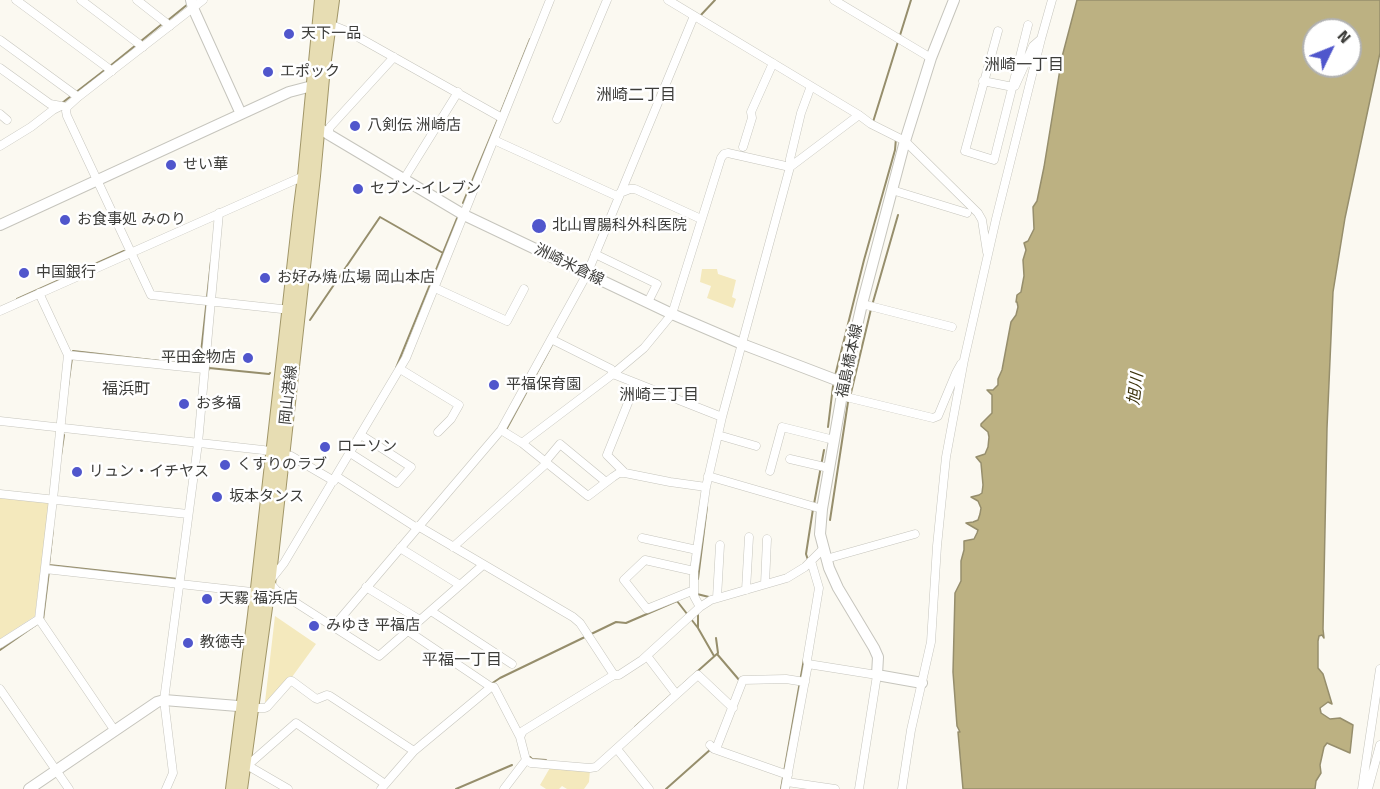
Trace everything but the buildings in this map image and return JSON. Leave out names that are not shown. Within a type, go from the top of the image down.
[{"type":"main road","name":"岡山港線","points":[[241,789],[247,707],[265,589],[294,310],[323,131],[317,87],[321,0]]},
{"type":"main road","name":"岡山港線","points":[[294,310],[300,207],[309,117],[317,87],[333,0]]},
{"type":"main road","name":"福島橋本線","points":[[877,675],[878,657],[838,588],[825,554],[817,508],[824,467],[834,440],[844,383],[869,306],[892,190],[899,138],[954,0]]},
{"type":"main road","points":[[192,5],[241,114]]},
{"type":"main road","points":[[0,225],[294,90],[317,87]]},
{"type":"main road","name":"洲崎米倉線","points":[[309,117],[323,131],[464,215],[672,314],[844,383]]},
{"type":"main road","points":[[877,675],[922,683]]},
{"type":"main road","points":[[29,789],[158,702],[164,700],[247,707]]},
{"type":"main road","name":"岡山港線","points":[[232,789],[243,763]]},
{"type":"street","points":[[16,0],[109,69]]},
{"type":"street","points":[[81,0],[140,45]]},
{"type":"street","points":[[137,0],[167,23]]},
{"type":"street","points":[[0,146],[53,110],[65,106],[75,95],[167,23],[203,0]]},
{"type":"street","points":[[265,589],[278,572],[406,358],[494,140],[500,116],[550,0]]},
{"type":"street","points":[[557,119],[607,0]]},
{"type":"street","points":[[668,0],[871,124],[899,138],[978,213],[982,220],[988,259]]},
{"type":"street","points":[[834,0],[931,58]]},
{"type":"street","points":[[902,789],[911,730],[931,642],[946,457],[964,360],[999,208],[1052,0]]},
{"type":"street","points":[[334,626],[501,430],[553,340],[596,255],[694,15]]},
{"type":"street","points":[[329,24],[349,32],[500,116]]},
{"type":"street","points":[[998,31],[965,151],[994,160],[1028,25]]},
{"type":"street","points":[[1013,87],[1016,86],[1033,46],[1041,39]]},
{"type":"street","points":[[0,40],[75,95]]},
{"type":"street","points":[[323,131],[330,127],[394,57]]},
{"type":"street","points":[[743,147],[752,117],[751,112],[773,63]]},
{"type":"street","points":[[0,68],[50,104],[65,106]]},
{"type":"street","points":[[983,81],[1013,87]]},
{"type":"street","points":[[700,607],[694,596],[694,571],[705,487],[710,476],[720,436],[722,417],[811,86]]},
{"type":"street","points":[[404,179],[458,92]]},
{"type":"street","points":[[65,106],[67,116],[151,295],[294,310]]},
{"type":"street","points":[[522,444],[644,348],[672,314],[724,154],[790,167],[859,115]]},
{"type":"street","points":[[494,140],[622,193],[635,189],[701,219]]},
{"type":"street","points":[[0,311],[130,252],[219,216],[304,176]]},
{"type":"street","points":[[892,190],[967,213]]},
{"type":"street","points":[[166,789],[173,773],[164,700],[188,514],[200,443],[208,301],[219,216]]},
{"type":"street","points":[[596,255],[657,284],[648,302]]},
{"type":"street","points":[[435,288],[507,321],[524,289]]},
{"type":"street","points":[[39,293],[71,356],[60,428],[48,569],[40,621],[115,731]]},
{"type":"street","points":[[869,306],[952,327]]},
{"type":"street","points":[[553,340],[611,369],[613,374],[722,417]]},
{"type":"street","points":[[71,356],[204,369]]},
{"type":"street","points":[[842,396],[933,418],[938,416],[964,360]]},
{"type":"street","points":[[400,369],[459,405],[451,419],[438,432]]},
{"type":"street","points":[[625,473],[607,455],[636,383]]},
{"type":"street","points":[[0,421],[200,443],[291,456],[335,478],[573,617],[580,623],[614,675]]},
{"type":"street","points":[[770,471],[782,427],[834,440]]},
{"type":"street","points":[[501,430],[588,496],[619,473],[705,487]]},
{"type":"street","points":[[350,453],[396,483],[411,467],[361,435]]},
{"type":"street","points":[[720,436],[756,446]]},
{"type":"street","points":[[453,547],[546,462],[560,444],[606,482]]},
{"type":"street","points":[[790,459],[824,467]]},
{"type":"street","points":[[710,476],[817,508]]},
{"type":"street","points":[[0,494],[188,514]]},
{"type":"street","points":[[520,737],[523,731],[647,656],[700,607],[711,600],[787,578],[825,554],[915,534]]},
{"type":"street","points":[[746,590],[749,537]]},
{"type":"street","points":[[642,538],[697,550]]},
{"type":"street","points":[[765,584],[767,540]]},
{"type":"street","points":[[717,598],[720,545]]},
{"type":"street","points":[[400,548],[460,585]]},
{"type":"street","points":[[694,571],[645,560],[624,580],[647,609],[694,590]]},
{"type":"street","points":[[785,779],[802,682],[808,664],[819,588],[809,563]]},
{"type":"street","points":[[48,569],[276,590],[379,656],[483,565]]},
{"type":"street","points":[[366,587],[420,620]]},
{"type":"street","points":[[431,611],[512,664]]},
{"type":"street","points":[[0,644],[40,621]]},
{"type":"street","points":[[408,631],[489,686],[494,687],[520,737],[528,761]]},
{"type":"street","points":[[647,656],[674,692]]},
{"type":"street","points":[[808,664],[877,675],[859,789]]},
{"type":"street","points":[[1362,789],[1380,669]]},
{"type":"street","points":[[528,761],[596,767],[674,692],[698,675],[732,706]]},
{"type":"street","points":[[802,682],[786,679],[743,680],[713,748],[785,779],[835,789]]},
{"type":"street","points":[[247,707],[267,707],[292,681],[317,699],[330,696],[413,750]]},
{"type":"street","points":[[288,789],[243,763],[296,723],[383,784],[413,750],[489,686]]},
{"type":"street","points":[[0,689],[69,789]]},
{"type":"street","points":[[1368,789],[1380,745]]},
{"type":"street","points":[[617,749],[649,789]]},
{"type":"street","points":[[504,789],[528,761]]},
{"type":"shaded area","points":[[702,269],[717,269],[718,274],[736,280],[732,297],[736,299],[733,308],[707,298],[711,286],[700,282]]},
{"type":"shaded area","points":[[0,498],[49,503],[35,616],[0,639]]},
{"type":"shaded area","points":[[275,616],[316,644],[292,677],[290,676],[268,702],[265,702]]},
{"type":"shaded area","points":[[551,766],[590,770],[589,782],[584,789],[567,789],[562,786],[559,789],[546,789],[540,785]]},
{"type":"water","name":"旭川","points":[[1077,0],[1380,0],[1380,53],[1345,218],[1333,292],[1327,428],[1324,638],[1322,635],[1319,636],[1318,641],[1318,668],[1323,674],[1332,704],[1328,702],[1320,708],[1321,713],[1330,719],[1340,718],[1353,725],[1350,753],[1327,743],[1324,747],[1320,765],[1321,773],[1316,781],[1315,789],[963,789],[958,732],[960,732],[957,726],[953,672],[955,593],[961,581],[964,541],[974,539],[978,530],[966,523],[978,520],[981,508],[978,501],[971,497],[982,493],[981,463],[976,457],[985,454],[988,447],[988,432],[981,426],[992,413],[992,395],[987,390],[993,390],[998,385],[1002,370],[1011,322],[1018,307],[1017,295],[1021,292],[1024,276],[1023,260],[1026,250],[1024,243],[1028,241],[1034,229],[1033,207],[1037,201],[1062,57]]},
{"type":"waterway","points":[[700,16],[715,0]]},
{"type":"waterway","points":[[874,123],[911,0]]},
{"type":"waterway","points":[[167,21],[188,4]]},
{"type":"waterway","points":[[141,41],[162,24]]},
{"type":"waterway","points":[[500,114],[530,39]]},
{"type":"waterway","points":[[110,66],[136,45]]},
{"type":"waterway","points":[[62,103],[106,69]]},
{"type":"waterway","points":[[463,203],[498,119]]},
{"type":"waterway","points":[[835,376],[895,150],[896,138]]},
{"type":"waterway","points":[[851,393],[871,309],[898,215]]},
{"type":"waterway","points":[[396,368],[458,216]]},
{"type":"waterway","points":[[310,320],[380,217],[443,253]]},
{"type":"waterway","points":[[17,299],[124,251]]},
{"type":"waterway","points":[[199,365],[211,261]]},
{"type":"waterway","points":[[506,430],[553,343]]},
{"type":"waterway","points":[[68,386],[73,351],[178,363]]},
{"type":"waterway","points":[[208,371],[209,368],[270,373]]},
{"type":"waterway","points":[[828,427],[833,386]]},
{"type":"waterway","points":[[830,520],[848,402]]},
{"type":"waterway","points":[[61,455],[64,435]]},
{"type":"waterway","points":[[814,504],[824,450]]},
{"type":"waterway","points":[[698,579],[707,507]]},
{"type":"waterway","points":[[808,560],[806,554],[813,509]]},
{"type":"waterway","points":[[49,565],[53,529]]},
{"type":"waterway","points":[[49,565],[178,579]]},
{"type":"waterway","points":[[0,650],[43,620],[49,571]]},
{"type":"waterway","points":[[697,594],[709,597]]},
{"type":"waterway","points":[[491,684],[616,622],[626,623],[677,601],[698,628]]},
{"type":"waterway","points":[[698,615],[698,628],[714,656]]},
{"type":"waterway","points":[[635,727],[718,653],[716,638]]},
{"type":"waterway","points":[[717,654],[740,681]]},
{"type":"waterway","points":[[781,789],[804,659]]},
{"type":"waterway","points":[[666,789],[711,749]]},
{"type":"waterway","points":[[530,757],[546,760]]},
{"type":"waterway","points":[[456,789],[512,765]]},
{"type":"place","name":"天下一品","points":[[289,34]]},
{"type":"place","name":"エポック","points":[[268,72]]},
{"type":"place","name":"八剣伝 洲崎店","points":[[355,126]]},
{"type":"place","name":"せい華","points":[[171,165]]},
{"type":"place","name":"セブン-イレブン","points":[[358,189]]},
{"type":"place","name":"お食事処 みのり","points":[[65,220]]},
{"type":"place","name":"北山胃腸科外科医院","points":[[539,226]]},
{"type":"place","name":"中国銀行","points":[[24,273]]},
{"type":"place","name":"お好み焼 広場 岡山本店","points":[[265,278]]},
{"type":"place","name":"平田金物店","points":[[248,358]]},
{"type":"place","name":"平福保育園","points":[[494,385]]},
{"type":"place","name":"お多福","points":[[184,404]]},
{"type":"place","name":"ローソン","points":[[325,447]]},
{"type":"place","name":"くすりのラブ","points":[[225,465]]},
{"type":"place","name":"リュン・イチヤス","points":[[77,472]]},
{"type":"place","name":"坂本タンス","points":[[217,497]]},
{"type":"place","name":"天霧 福浜店","points":[[207,599]]},
{"type":"place","name":"みゆき 平福店","points":[[314,626]]},
{"type":"place","name":"教徳寺","points":[[188,643]]},
{"type":"district","name":"洲崎一丁目","points":[[1024,66]]},
{"type":"district","name":"洲崎二丁目","points":[[636,96]]},
{"type":"district","name":"福浜町","points":[[126,390]]},
{"type":"district","name":"洲崎三丁目","points":[[659,396]]},
{"type":"district","name":"平福一丁目","points":[[462,661]]}]
